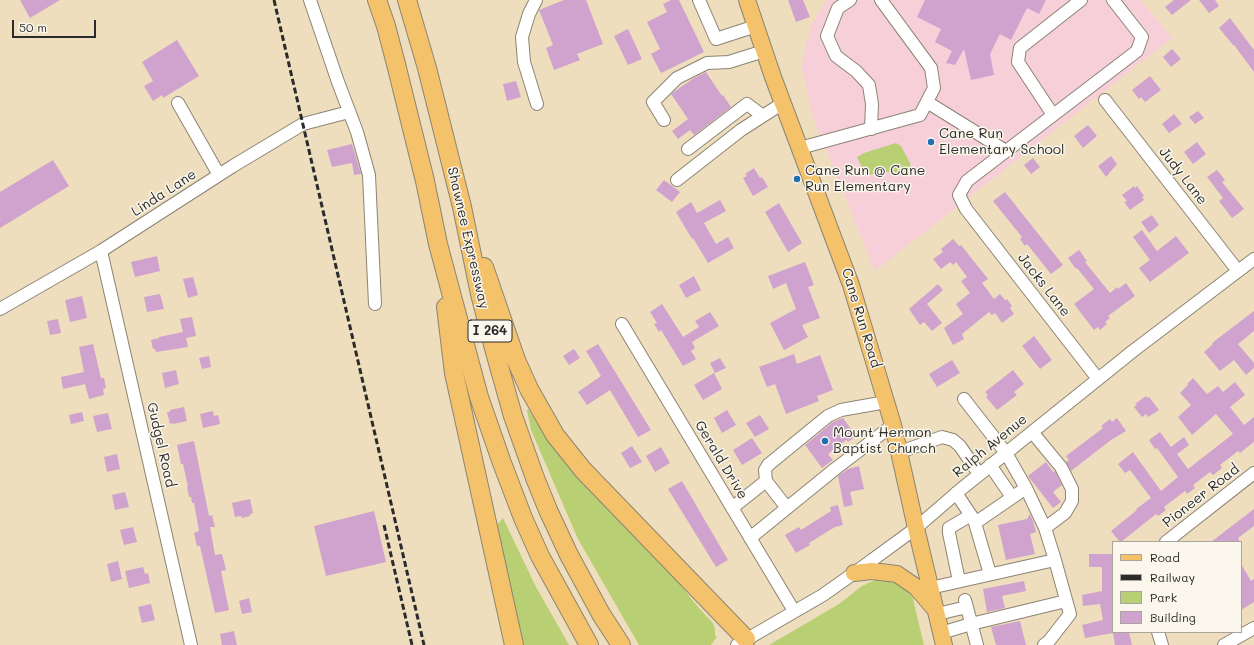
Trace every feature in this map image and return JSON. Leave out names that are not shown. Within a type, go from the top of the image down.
[{"type":"highway","name":"Shawnee Expressway","points":[[377,0],[386,26],[396,64],[425,181],[438,244],[479,397],[523,518],[540,556],[589,645]]},
{"type":"highway","name":"Shawnee Expressway","points":[[407,0],[428,68],[462,207],[480,294],[513,416],[535,478],[569,555],[601,614],[621,645]]},
{"type":"highway","points":[[462,207],[516,360],[529,389],[555,435],[583,470],[742,642]]},
{"type":"highway","points":[[438,244],[454,373],[514,645]]},
{"type":"main road","name":"Cane Run Road","points":[[746,0],[851,285],[900,452],[942,639]]},
{"type":"main road","points":[[854,573],[872,571],[897,574],[916,587],[936,611]]},
{"type":"street","points":[[310,0],[357,132],[369,175],[375,304]]},
{"type":"street","points":[[536,0],[529,14],[522,36],[524,62],[537,104]]},
{"type":"street","points":[[699,0],[716,39],[756,26]]},
{"type":"street","points":[[850,0],[838,8],[827,36],[836,56],[856,71],[869,85],[872,104],[871,129]]},
{"type":"street","points":[[800,148],[920,115],[934,88],[931,68],[881,0]]},
{"type":"street","points":[[1052,115],[1018,62],[1020,48],[1081,0]]},
{"type":"street","points":[[927,102],[1006,151],[1137,51],[1142,37],[1113,0]]},
{"type":"street","points":[[664,120],[653,102],[677,78],[707,63],[729,62],[764,51]]},
{"type":"street","name":"Judy Lane","points":[[1105,100],[1238,271]]},
{"type":"street","points":[[677,180],[741,130],[783,102]]},
{"type":"street","points":[[178,103],[219,176]]},
{"type":"street","points":[[688,149],[747,104],[762,116]]},
{"type":"street","name":"Linda Lane","points":[[0,309],[101,251],[303,124],[349,112]]},
{"type":"street","name":"Jacks Lane","points":[[1006,151],[966,181],[959,195],[966,209],[1098,379]]},
{"type":"street","name":"Gudgel Road","points":[[101,251],[191,645]]},
{"type":"street","name":"Ralph Avenue","points":[[742,642],[823,595],[916,528],[990,465],[1254,258]]},
{"type":"street","name":"Gerald Drive","points":[[622,324],[794,611]]},
{"type":"street","points":[[964,399],[1006,453],[1026,488],[1045,528],[1070,614],[1049,641],[1044,645]]},
{"type":"street","points":[[788,508],[766,481],[765,470],[768,465],[828,416],[841,410],[886,402]]},
{"type":"street","points":[[750,538],[893,425]]},
{"type":"street","points":[[1032,432],[1061,467],[1072,489],[1072,501],[1065,513],[1045,528]]},
{"type":"street","points":[[900,452],[942,436],[953,440],[960,446],[979,474]]},
{"type":"street","points":[[990,465],[1012,497]]},
{"type":"street","name":"Pioneer Road","points":[[1167,541],[1254,473]]},
{"type":"street","points":[[732,508],[766,481]]},
{"type":"street","points":[[959,581],[949,528],[973,519],[1026,488]]},
{"type":"street","points":[[956,493],[973,519],[990,574]]},
{"type":"street","points":[[930,588],[1055,560]]},
{"type":"street","points":[[942,639],[971,624],[1066,601]]},
{"type":"street","points":[[936,611],[966,603],[977,645]]},
{"type":"street","points":[[1224,645],[1254,628]]},
{"type":"street","points":[[1158,633],[1162,645]]},
{"type":"shaded area","name":"Cane Run Elementary School","points":[[827,0],[1141,0],[1172,38],[875,271],[813,117],[808,98],[808,90],[801,68],[811,25]]},
{"type":"green space","points":[[896,143],[901,146],[910,163],[910,171],[904,175],[882,171],[866,176],[857,157],[864,153]]},
{"type":"green space","points":[[528,409],[548,440],[630,532],[678,582],[713,623],[715,636],[717,637],[711,645],[639,645],[578,539],[531,430]]},
{"type":"green space","points":[[503,518],[536,587],[569,645],[522,645],[496,526]]},
{"type":"green space","points":[[883,579],[898,583],[909,592],[913,598],[924,645],[769,645],[839,604],[862,586],[875,580]]},
{"type":"building","points":[[20,0],[60,0],[30,18]]},
{"type":"building","points":[[564,0],[586,0],[603,44],[577,54],[580,60],[554,70],[546,48],[553,45],[539,10]]},
{"type":"building","points":[[671,0],[679,0],[704,52],[661,73],[651,54],[660,49],[647,22],[667,12],[663,4]]},
{"type":"building","points":[[788,0],[803,0],[810,17],[796,22]]},
{"type":"building","points":[[925,0],[1046,0],[1039,14],[1027,8],[1011,40],[1000,34],[990,54],[994,75],[971,80],[964,49],[955,65],[946,63],[952,51],[935,42],[941,29],[917,17]]},
{"type":"building","points":[[1174,0],[1191,0],[1172,15],[1165,7]]},
{"type":"building","points":[[1199,0],[1215,0],[1219,6],[1209,13]]},
{"type":"building","points":[[1230,18],[1254,50],[1254,72],[1219,28]]},
{"type":"building","points":[[628,29],[642,59],[628,65],[614,36]]},
{"type":"building","points":[[177,40],[199,76],[163,98],[162,95],[153,101],[144,86],[153,81],[142,62]]},
{"type":"building","points":[[1172,49],[1181,59],[1171,67],[1163,57]]},
{"type":"building","points":[[706,72],[731,107],[694,135],[690,130],[678,139],[672,131],[688,119],[671,94],[694,78]]},
{"type":"building","points":[[1150,76],[1161,90],[1145,102],[1141,97],[1139,99],[1132,90]]},
{"type":"building","points":[[516,81],[521,97],[507,101],[503,84]]},
{"type":"building","points":[[1198,111],[1204,118],[1195,124],[1189,117]]},
{"type":"building","points":[[1174,114],[1182,124],[1169,133],[1162,124]]},
{"type":"building","points":[[1088,125],[1097,136],[1083,148],[1074,136]]},
{"type":"building","points":[[1197,142],[1206,154],[1193,164],[1184,152]]},
{"type":"building","points":[[352,144],[361,174],[354,175],[352,163],[332,167],[327,150]]},
{"type":"building","points":[[1111,156],[1117,164],[1106,177],[1098,166]]},
{"type":"building","points":[[1033,158],[1040,167],[1031,174],[1024,165]]},
{"type":"building","points":[[53,160],[69,186],[0,228],[0,192]]},
{"type":"building","points":[[754,168],[768,187],[753,196],[743,178],[747,176],[745,174]]},
{"type":"building","points":[[1217,170],[1225,180],[1222,182],[1244,209],[1232,218],[1219,201],[1223,198],[1207,177]]},
{"type":"building","points":[[664,180],[680,192],[672,202],[656,190]]},
{"type":"building","points":[[1134,186],[1135,188],[1137,186],[1144,196],[1142,197],[1144,200],[1130,210],[1124,202],[1127,201],[1122,195]]},
{"type":"building","points":[[1005,192],[1063,265],[1051,274],[1027,244],[1025,246],[1020,239],[1022,237],[993,201]]},
{"type":"building","points":[[720,200],[726,211],[704,223],[716,244],[728,237],[734,248],[708,263],[676,212],[691,202],[697,213]]},
{"type":"building","points":[[779,203],[802,243],[788,252],[765,212]]},
{"type":"building","points":[[1152,215],[1159,225],[1149,233],[1141,222]]},
{"type":"building","points":[[1142,230],[1157,251],[1176,236],[1189,253],[1150,282],[1139,268],[1150,260],[1133,237]]},
{"type":"building","points":[[953,239],[959,246],[961,245],[988,279],[982,283],[994,299],[1000,294],[1005,300],[1007,299],[1012,306],[1010,308],[1014,314],[1002,323],[995,313],[992,315],[989,312],[962,334],[964,339],[953,345],[944,328],[963,314],[956,304],[970,293],[961,281],[967,277],[956,262],[953,265],[950,262],[941,269],[933,259],[943,252],[941,249]]},
{"type":"building","points":[[1079,250],[1087,261],[1085,262],[1110,293],[1117,287],[1118,289],[1126,283],[1135,296],[1108,316],[1110,318],[1105,322],[1107,324],[1100,330],[1098,327],[1094,330],[1074,304],[1094,289],[1068,258]]},
{"type":"building","points":[[157,256],[160,271],[135,277],[131,262]]},
{"type":"building","points":[[805,262],[814,285],[808,287],[820,318],[802,325],[808,337],[784,350],[770,323],[796,309],[786,283],[773,289],[768,276]]},
{"type":"building","points":[[694,276],[701,290],[686,298],[679,285]]},
{"type":"building","points":[[193,277],[198,295],[188,298],[183,279]]},
{"type":"building","points":[[938,284],[943,290],[927,304],[942,323],[932,331],[924,322],[920,325],[909,309]]},
{"type":"building","points":[[160,294],[164,309],[147,312],[144,297]]},
{"type":"building","points":[[82,296],[87,318],[70,322],[65,300]]},
{"type":"building","points":[[662,304],[683,337],[699,327],[695,321],[710,312],[719,326],[692,342],[695,348],[691,351],[696,359],[683,366],[661,330],[659,332],[654,324],[657,323],[650,312]]},
{"type":"building","points":[[1254,311],[1254,331],[1238,344],[1254,363],[1254,368],[1246,375],[1234,360],[1220,371],[1204,352],[1213,344],[1212,343]]},
{"type":"building","points":[[192,317],[196,336],[186,338],[188,347],[156,352],[155,349],[153,349],[151,340],[183,332],[180,319]]},
{"type":"building","points":[[58,319],[61,333],[50,335],[47,321]]},
{"type":"building","points":[[1034,336],[1052,360],[1040,369],[1022,346]]},
{"type":"building","points":[[93,344],[101,378],[104,378],[106,388],[103,389],[104,395],[89,399],[85,384],[63,389],[61,377],[84,372],[79,347]]},
{"type":"building","points":[[598,344],[651,430],[638,437],[610,390],[587,405],[578,392],[601,376],[586,351]]},
{"type":"building","points":[[574,349],[580,358],[569,365],[563,356]]},
{"type":"building","points":[[794,354],[797,364],[820,355],[833,390],[817,396],[819,401],[786,414],[775,384],[767,387],[759,367]]},
{"type":"building","points":[[209,356],[211,367],[202,369],[199,358]]},
{"type":"building","points":[[720,358],[726,368],[715,373],[710,363]]},
{"type":"building","points":[[952,360],[960,373],[937,387],[929,374]]},
{"type":"building","points":[[176,370],[179,384],[165,388],[162,373]]},
{"type":"building","points":[[1013,370],[1024,384],[1014,392],[1017,395],[997,410],[986,397],[988,395],[985,392]]},
{"type":"building","points":[[714,373],[722,389],[703,400],[694,385]]},
{"type":"building","points":[[1193,378],[1207,394],[1218,386],[1223,392],[1235,382],[1245,395],[1230,407],[1244,425],[1254,417],[1254,442],[1240,453],[1238,451],[1220,465],[1222,468],[1213,475],[1210,472],[1193,485],[1195,488],[1187,494],[1185,491],[1164,507],[1166,510],[1158,516],[1156,514],[1122,541],[1119,541],[1111,531],[1151,498],[1130,470],[1125,473],[1118,464],[1133,452],[1161,491],[1178,477],[1157,448],[1155,449],[1149,440],[1160,432],[1171,447],[1184,437],[1189,445],[1177,454],[1188,469],[1233,434],[1216,414],[1192,435],[1178,417],[1191,405],[1180,393],[1188,385],[1187,384]]},
{"type":"building","points":[[1146,396],[1147,398],[1149,397],[1159,410],[1148,417],[1146,414],[1142,417],[1134,407],[1137,405],[1135,404]]},
{"type":"building","points":[[184,407],[187,421],[170,424],[167,412]]},
{"type":"building","points":[[727,410],[736,425],[722,433],[714,418]]},
{"type":"building","points":[[213,411],[214,416],[218,415],[220,424],[203,428],[200,414]]},
{"type":"building","points":[[82,412],[84,421],[71,424],[69,415]]},
{"type":"building","points":[[108,413],[112,429],[97,432],[93,416]]},
{"type":"building","points":[[760,415],[769,429],[755,437],[746,423]]},
{"type":"building","name":"Mount Hermon Baptist Church","points":[[843,418],[856,436],[848,442],[846,440],[828,454],[833,460],[822,468],[805,445],[833,422]]},
{"type":"building","points":[[1117,418],[1126,431],[1111,440],[1071,471],[1066,462],[1069,460],[1066,456],[1103,428],[1101,426],[1110,419],[1112,422]]},
{"type":"building","points":[[752,438],[762,453],[742,465],[733,450]]},
{"type":"building","points":[[194,441],[209,516],[212,515],[215,527],[210,527],[215,555],[222,554],[226,570],[221,571],[229,610],[215,613],[200,546],[197,546],[194,533],[199,531],[194,503],[192,503],[191,497],[189,497],[183,464],[181,464],[177,445]]},
{"type":"building","points":[[632,446],[642,462],[630,468],[621,453]]},
{"type":"building","points":[[661,447],[670,463],[655,472],[646,456]]},
{"type":"building","points":[[117,454],[120,469],[107,472],[104,457]]},
{"type":"building","points":[[1046,462],[1053,472],[1055,471],[1062,485],[1053,492],[1061,502],[1053,508],[1028,476]]},
{"type":"building","points":[[859,466],[864,489],[850,492],[853,505],[844,507],[838,476],[848,469]]},
{"type":"building","points":[[682,481],[728,560],[716,567],[668,489]]},
{"type":"building","points":[[125,492],[129,507],[115,510],[112,495]]},
{"type":"building","points":[[250,499],[253,513],[250,514],[250,516],[242,518],[241,516],[235,517],[232,503]]},
{"type":"building","points":[[838,505],[843,525],[835,527],[796,553],[785,535],[799,527],[801,530],[831,511],[830,507]]},
{"type":"building","points":[[1254,509],[1254,526],[1238,538],[1240,541],[1212,541]]},
{"type":"building","points":[[374,511],[386,562],[326,576],[314,526]]},
{"type":"building","points":[[1030,514],[1036,532],[1030,534],[1035,554],[1006,560],[998,525],[1027,519]]},
{"type":"building","points":[[133,527],[137,542],[124,545],[120,530]]},
{"type":"building","points":[[1089,554],[1112,554],[1113,633],[1085,638],[1082,625],[1103,620],[1100,604],[1083,606],[1082,595],[1102,591],[1102,567],[1089,567]]},
{"type":"building","points":[[118,561],[122,579],[111,582],[107,564]]},
{"type":"building","points":[[1242,566],[1251,581],[1254,579],[1254,602],[1242,609]]},
{"type":"building","points":[[143,567],[145,574],[148,573],[150,583],[129,588],[125,571]]},
{"type":"building","points":[[1024,581],[1026,591],[1002,596],[1005,608],[987,612],[983,589]]},
{"type":"building","points":[[249,598],[252,612],[242,614],[239,601]]},
{"type":"building","points":[[151,604],[155,620],[142,623],[138,607]]},
{"type":"building","points":[[1020,621],[1026,645],[996,645],[991,627]]},
{"type":"building","points":[[234,631],[237,645],[222,645],[220,634]]},
{"type":"building","points":[[1113,633],[1129,633],[1132,645],[1115,645]]},
{"type":"railway","points":[[274,0],[424,645]]},
{"type":"railway","points":[[384,525],[412,645]]},
{"type":"place","name":"Cane Run Elementary School","points":[[931,142]]},
{"type":"place","name":"Cane Run @ Cane Run Elementary","points":[[797,179]]},
{"type":"place","name":"Mount Hermon Baptist Church","points":[[825,441]]}]
